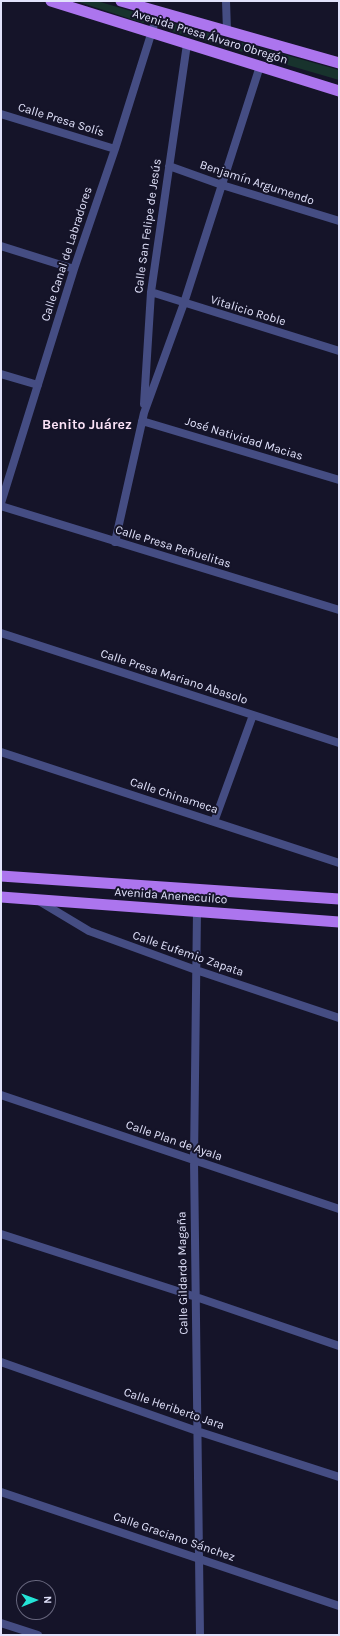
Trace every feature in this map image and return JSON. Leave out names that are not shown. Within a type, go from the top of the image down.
[{"type":"main road","name":"Avenida Presa Álvaro Obregón","points":[[51,1],[339,91]]},
{"type":"main road","points":[[121,1],[339,63]]},
{"type":"main road","name":"Avenida Anenecuilco","points":[[1,876],[339,899]]},
{"type":"main road","name":"Avenida Anenecuilco","points":[[1,897],[197,910],[339,922]]},
{"type":"street","points":[[226,1],[227,31]]},
{"type":"street","name":"Calle Canal de Labradores","points":[[1,503],[74,269],[115,149],[158,12]]},
{"type":"street","name":"Calle San Felipe de Jesús","points":[[143,417],[151,292],[186,44]]},
{"type":"street","name":"Calle San Felipe de Jesús","points":[[115,542],[143,417],[184,303],[260,66]]},
{"type":"street","name":"Calle Presa Solís","points":[[1,114],[115,149]]},
{"type":"street","name":"Benjamín Argumendo","points":[[169,166],[222,185],[339,221]]},
{"type":"street","points":[[1,246],[74,269]]},
{"type":"street","name":"Vitalicio Roble","points":[[151,292],[339,351]]},
{"type":"street","points":[[1,374],[38,386]]},
{"type":"street","name":"José Natividad Macias","points":[[143,417],[339,480]]},
{"type":"street","name":"Calle Presa Peñuelitas","points":[[1,506],[339,610]]},
{"type":"street","name":"Calle Presa Mariano Abasolo","points":[[1,633],[339,743]]},
{"type":"street","points":[[214,822],[253,715]]},
{"type":"street","name":"Calle Chinameca","points":[[1,752],[339,863]]},
{"type":"street","name":"Calle Eufemio Zapata","points":[[36,899],[89,931],[196,970],[339,1018]]},
{"type":"street","name":"Calle Gildardo Magaña","points":[[197,910],[194,1160],[200,1635]]},
{"type":"street","name":"Calle Plan de Ayala","points":[[1,1095],[339,1209]]},
{"type":"street","points":[[1,1234],[196,1297],[339,1346]]},
{"type":"street","name":"Calle Heriberto Jara","points":[[1,1362],[197,1431],[339,1477]]},
{"type":"street","name":"Calle Graciano Sánchez","points":[[1,1492],[339,1606]]},
{"type":"street","points":[[1,1623],[38,1635]]},
{"type":"green space","points":[[76,1],[97,1],[141,14],[147,21],[143,23]]},
{"type":"green space","points":[[168,24],[176,24],[339,70],[339,80],[171,31],[166,27]]},
{"type":"district","name":"Benito Juárez","points":[[87,425]]}]
